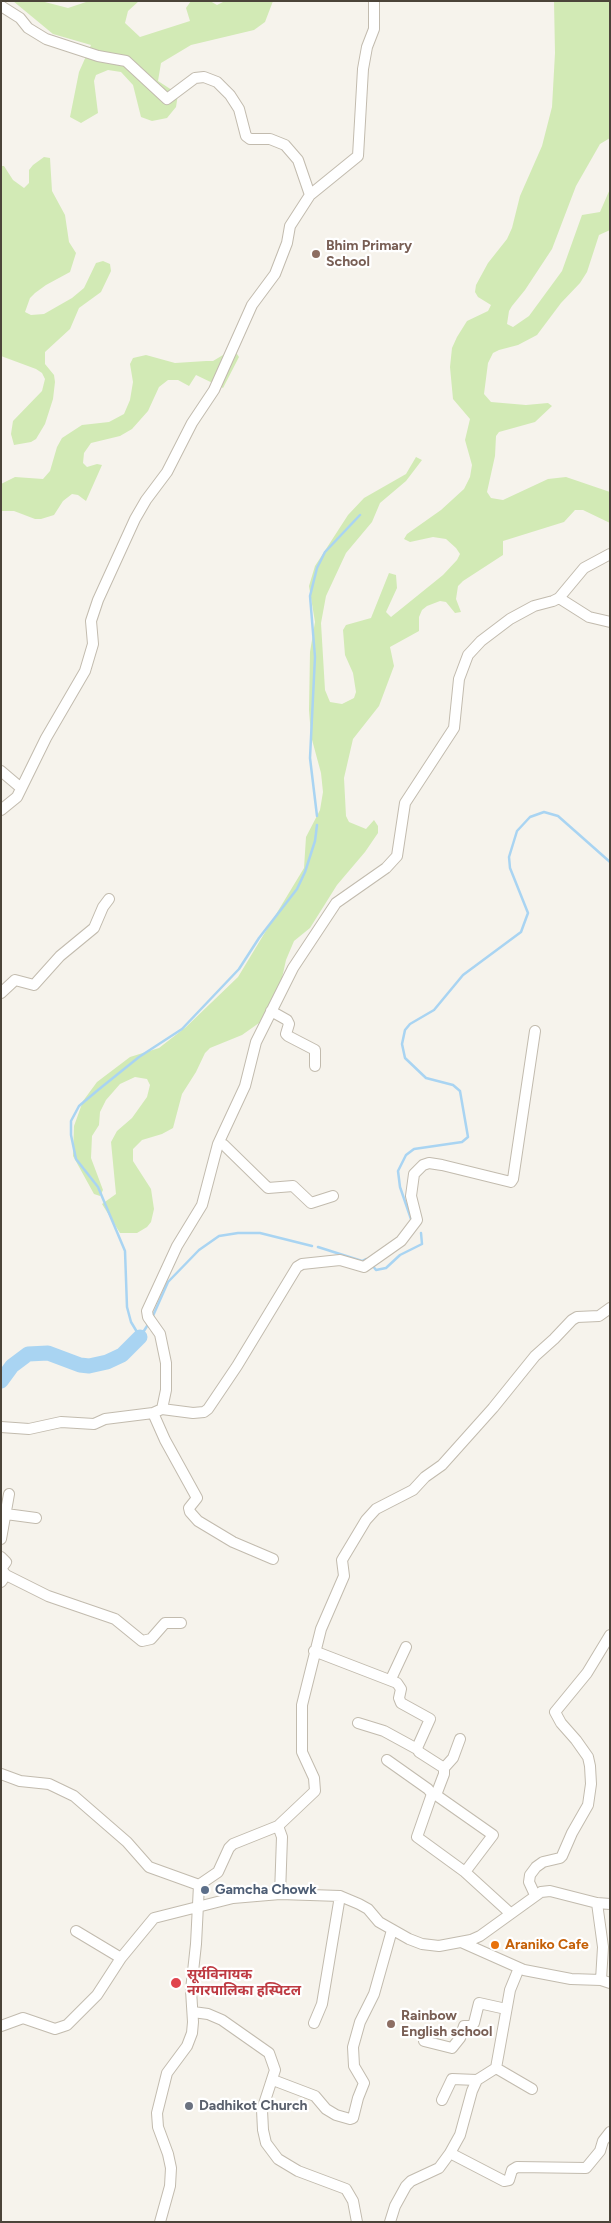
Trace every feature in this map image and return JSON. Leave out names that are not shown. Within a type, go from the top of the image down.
[{"type":"street","points":[[1,810],[17,797],[88,664],[93,644],[91,621],[98,600],[135,519],[146,500],[168,472],[192,422],[214,390],[252,305],[275,274],[287,243],[290,226],[310,195],[358,156],[363,69],[367,47],[374,29],[374,1]]},
{"type":"street","points":[[1,6],[20,18],[28,28],[46,39],[98,56],[126,61],[167,100],[195,78],[204,77],[217,82],[230,94],[239,109],[246,136],[250,139],[270,139],[285,145],[298,160],[310,195]]},
{"type":"street","points":[[273,1559],[233,1542],[198,1521],[190,1512],[189,1508],[197,1498],[164,1440],[158,1411],[166,1390],[166,1363],[163,1344],[156,1327],[148,1317],[149,1307],[177,1246],[202,1205],[218,1144],[245,1086],[256,1042],[293,968],[331,909],[386,868],[397,856],[405,803],[454,728],[459,679],[468,655],[481,641],[510,619],[534,606],[559,598],[584,568],[610,554]]},
{"type":"street","points":[[559,598],[589,617],[610,622]]},
{"type":"street","points":[[1,771],[21,788]]},
{"type":"street","points":[[1,993],[15,980],[34,985],[60,956],[94,928],[103,907],[109,899]]},
{"type":"street","points":[[271,1011],[287,1020],[289,1024],[286,1034],[288,1036],[315,1050],[315,1066]]},
{"type":"street","points":[[1,1427],[29,1429],[61,1422],[94,1424],[111,1418],[158,1411],[193,1413],[208,1409],[237,1366],[297,1267],[302,1264],[340,1260],[364,1267],[401,1241],[417,1220],[411,1196],[414,1174],[422,1165],[429,1163],[442,1165],[511,1182],[513,1179],[535,1031]]},
{"type":"street","points":[[218,1144],[224,1146],[268,1188],[293,1186],[312,1203],[333,1196]]},
{"type":"street","points":[[160,2222],[170,2186],[171,2168],[158,2127],[158,2106],[166,2073],[186,2046],[192,2033],[193,2012],[190,1990],[196,1944],[199,1886],[218,1872],[229,1848],[233,1844],[278,1826],[315,1791],[314,1778],[302,1752],[300,1717],[314,1651],[321,1629],[344,1576],[342,1560],[366,1520],[376,1509],[413,1490],[442,1465],[494,1408],[535,1356],[567,1324],[577,1317],[599,1316],[610,1308]]},
{"type":"street","points":[[1,1539],[9,1494]]},
{"type":"street","points":[[6,1514],[36,1518]]},
{"type":"street","points":[[1,1557],[6,1562],[1,1569],[4,1578],[48,1596],[115,1619],[142,1641],[151,1639],[165,1623],[180,1623]]},
{"type":"street","points":[[535,1895],[529,1882],[530,1875],[543,1862],[562,1856],[572,1833],[584,1815],[590,1791],[588,1757],[561,1723],[555,1712],[586,1673],[610,1635]]},
{"type":"street","points":[[391,1679],[406,1647]]},
{"type":"street","points":[[314,1651],[391,1679],[400,1686],[401,1702],[430,1719],[417,1749]]},
{"type":"street","points":[[358,1723],[384,1731],[417,1749],[444,1768]]},
{"type":"street","points":[[460,1739],[453,1758],[444,1768],[444,1774],[417,1838],[465,1872],[510,1914]]},
{"type":"street","points":[[387,1760],[493,1835],[465,1872]]},
{"type":"street","points":[[1,1774],[20,1781],[49,1784],[74,1796],[127,1842],[149,1867],[199,1886]]},
{"type":"street","points":[[278,1826],[282,1837],[280,1894]]},
{"type":"street","points":[[1,2026],[23,2018],[55,2029],[67,2025],[97,1995],[121,1958],[154,1918],[233,1898],[280,1894],[340,1896],[368,1909],[379,1922],[392,1930],[409,1939],[431,1946],[461,1942],[480,1936],[535,1895],[550,1891],[597,1903],[610,1904]]},
{"type":"street","points":[[314,2023],[324,1998],[340,1896]]},
{"type":"street","points":[[461,1942],[519,1968],[571,1979],[606,1982],[597,1903]]},
{"type":"street","points":[[273,2080],[315,2096],[322,2106],[336,2115],[350,2119],[353,2118],[364,2083],[355,2071],[353,2047],[360,2022],[374,1994],[392,1930]]},
{"type":"street","points":[[76,1931],[121,1958]]},
{"type":"street","points":[[390,2222],[395,2206],[406,2186],[411,2181],[439,2168],[450,2153],[460,2135],[472,2091],[477,2080],[496,2068],[510,1990],[519,1968]]},
{"type":"street","points":[[424,2041],[452,2048],[460,2038],[464,2026],[471,2026],[474,2022],[479,2002],[506,2009]]},
{"type":"street","points":[[193,2012],[208,2014],[222,2020],[264,2048],[273,2060],[275,2070],[262,2110],[266,2143],[278,2159],[298,2171],[346,2188],[353,2201],[357,2222]]},
{"type":"street","points":[[496,2068],[532,2089]]},
{"type":"street","points":[[442,2100],[452,2078],[477,2080]]},
{"type":"street","points":[[450,2153],[507,2182],[512,2170],[517,2167],[586,2168],[600,2151],[603,2141],[610,2132]]},
{"type":"green space","points":[[13,1],[41,1],[68,8],[89,1],[139,1],[128,11],[125,23],[140,37],[190,21],[186,8],[191,1],[210,1],[217,5],[225,1],[273,1],[265,22],[254,30],[191,45],[161,63],[158,81],[178,94],[176,107],[167,118],[152,121],[141,117],[133,85],[121,72],[108,70],[96,75],[94,81],[98,113],[81,123],[70,117],[79,72],[91,45],[53,34]]},
{"type":"green space","points":[[554,1],[610,1],[610,138],[600,144],[576,186],[552,249],[509,311],[507,324],[513,327],[529,316],[562,271],[582,215],[600,212],[610,189],[610,230],[599,235],[587,272],[537,335],[518,345],[493,353],[488,363],[484,394],[491,402],[526,405],[548,403],[552,406],[535,422],[499,432],[496,436],[495,456],[487,492],[491,498],[503,500],[548,479],[566,477],[610,492],[610,523],[583,510],[575,510],[564,522],[503,541],[503,555],[458,586],[456,599],[461,612],[455,613],[446,602],[440,601],[427,606],[422,610],[419,617],[419,631],[390,647],[394,666],[379,706],[353,739],[344,778],[346,816],[349,822],[366,829],[374,820],[378,826],[378,833],[365,852],[337,885],[310,928],[294,941],[286,960],[280,987],[259,1023],[242,1035],[210,1048],[205,1053],[182,1094],[173,1128],[162,1134],[142,1140],[133,1149],[133,1161],[151,1189],[154,1209],[151,1222],[147,1227],[137,1233],[120,1233],[102,1204],[116,1194],[111,1142],[117,1131],[132,1118],[147,1097],[150,1085],[147,1079],[135,1077],[120,1084],[106,1100],[100,1112],[99,1125],[92,1136],[91,1158],[103,1190],[100,1196],[94,1194],[73,1156],[74,1126],[83,1101],[97,1082],[130,1057],[159,1048],[186,1027],[238,977],[304,868],[306,837],[320,810],[323,792],[321,773],[311,736],[309,710],[310,652],[315,622],[309,586],[315,566],[348,515],[364,498],[406,474],[416,457],[422,460],[406,481],[380,503],[372,522],[346,553],[326,596],[321,623],[325,690],[330,702],[342,704],[354,698],[356,692],[353,673],[345,655],[343,630],[346,625],[371,618],[389,573],[396,575],[397,588],[386,612],[391,617],[443,575],[460,554],[446,539],[433,537],[410,542],[404,539],[407,534],[441,510],[464,489],[470,477],[472,465],[465,440],[470,419],[453,399],[450,367],[452,348],[467,321],[488,311],[491,305],[478,297],[475,292],[476,285],[488,263],[507,239],[512,228],[520,196],[542,146],[552,107],[555,53]]},
{"type":"green space","points":[[44,157],[50,158],[52,191],[65,215],[69,242],[76,253],[70,272],[35,293],[30,298],[25,312],[31,315],[44,314],[72,298],[84,288],[96,263],[103,261],[110,264],[111,271],[101,292],[79,308],[70,329],[45,352],[45,364],[54,375],[55,382],[53,399],[45,424],[36,439],[31,442],[14,445],[11,434],[13,421],[42,391],[45,379],[42,373],[36,369],[1,356],[1,166],[4,166],[13,180],[24,188],[29,183],[29,170]]},
{"type":"green space","points":[[228,352],[237,354],[239,357],[223,388],[196,375],[189,386],[178,380],[168,380],[159,387],[148,411],[132,429],[120,436],[91,443],[84,453],[83,463],[87,467],[97,464],[102,465],[86,501],[78,495],[72,494],[63,501],[54,515],[41,519],[35,519],[14,511],[1,511],[1,484],[15,477],[43,479],[50,471],[57,447],[62,438],[82,425],[109,422],[124,414],[130,400],[133,382],[130,364],[133,358],[146,355],[175,363],[213,361]]},
{"type":"waterway","points":[[317,816],[310,758],[315,657],[310,596],[317,568],[325,552],[360,515]]},
{"type":"waterway","points":[[411,1219],[400,1187],[398,1171],[406,1155],[414,1149],[462,1142],[468,1137],[460,1091],[453,1085],[426,1078],[405,1058],[402,1044],[405,1030],[410,1024],[434,1010],[463,975],[521,932],[528,913],[510,868],[509,857],[517,831],[530,817],[544,812],[558,816],[610,862]]},
{"type":"waterway","points":[[149,1323],[140,1337],[131,1322],[127,1307],[125,1251],[98,1187],[76,1159],[71,1135],[71,1121],[79,1106],[98,1090],[139,1057],[182,1029],[239,969],[259,938],[297,889],[305,872],[315,841],[317,825]]},
{"type":"waterway","points":[[152,1318],[168,1282],[199,1250],[219,1236],[238,1233],[260,1233],[312,1246]]},
{"type":"waterway","points":[[372,1265],[376,1270],[386,1268],[400,1255],[422,1244],[421,1233]]},
{"type":"waterway","points":[[318,1247],[362,1261],[366,1259]]},
{"type":"waterway","points":[[1,1381],[12,1366],[28,1354],[48,1353],[80,1365],[89,1366],[107,1362],[122,1355],[140,1337]]},
{"type":"place","name":"Bhim Primary School","points":[[316,254]]},
{"type":"place","name":"Gamcha Chowk","points":[[205,1890]]},
{"type":"place","name":"Araniko Cafe","points":[[495,1945]]},
{"type":"place","name":"सूर्यविनायक नगरपालिका हस्पिटल","points":[[176,1983]]},
{"type":"place","name":"Rainbow English school","points":[[391,2024]]},
{"type":"place","name":"Dadhikot Church","points":[[189,2106]]}]
